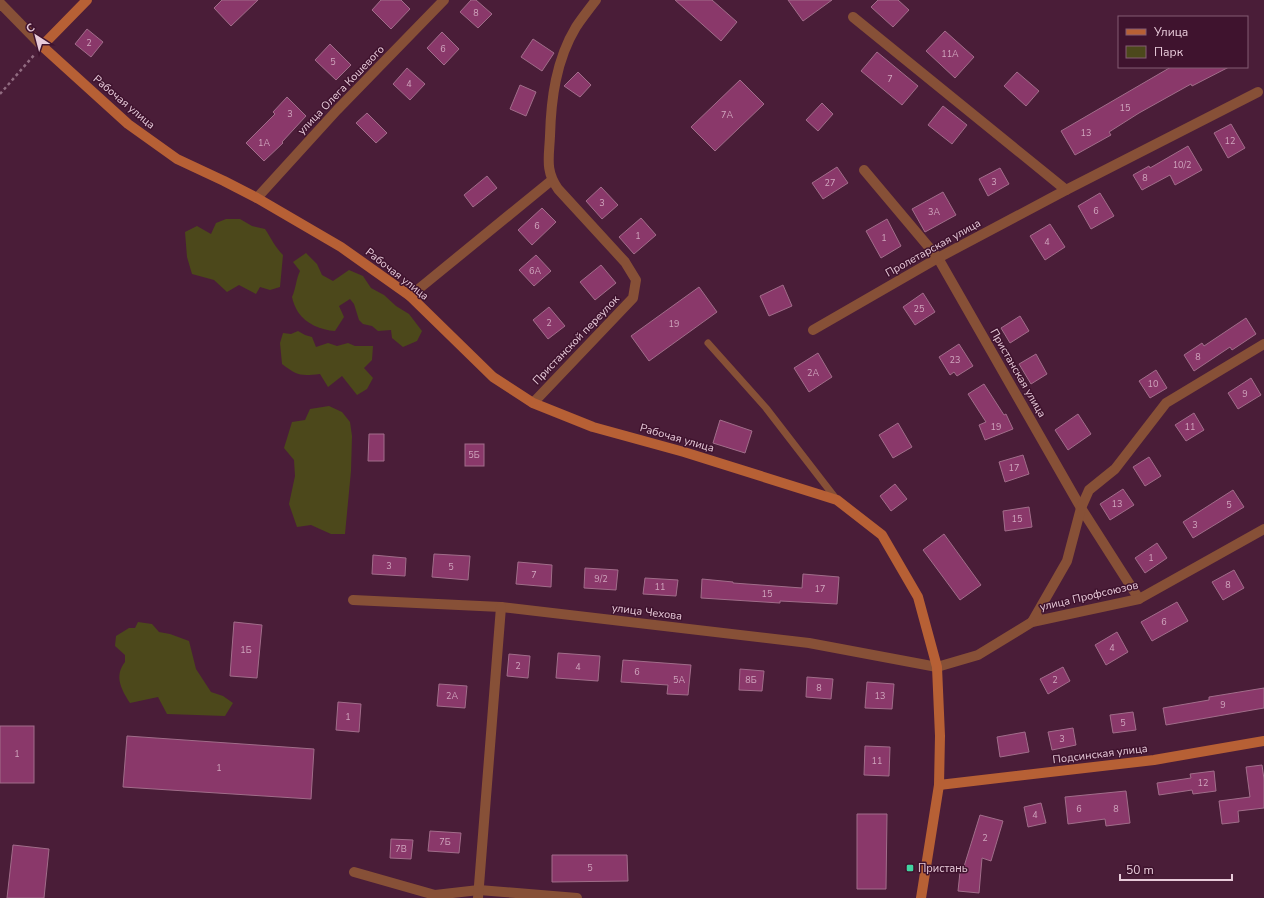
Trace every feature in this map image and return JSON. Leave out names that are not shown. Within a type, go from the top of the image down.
[{"type":"street","points":[[42,46],[87,0]]},
{"type":"street","name":"улица Олега Кошевого","points":[[257,198],[337,110],[444,0]]},
{"type":"street","name":"Пристанской переулок","points":[[533,402],[633,298],[636,280],[625,262],[558,189],[552,180],[548,167],[551,114],[557,72],[576,28],[596,0]]},
{"type":"street","name":"Рабочая улица","points":[[0,3],[42,46],[128,124],[177,159],[257,198],[341,247],[410,296],[493,377],[533,402],[593,427],[684,452],[837,500]]},
{"type":"street","points":[[853,18],[1066,190]]},
{"type":"street","name":"Пролетарская улица","points":[[813,330],[938,258],[1066,190],[1261,92]]},
{"type":"street","name":"Пристанская улица","points":[[864,170],[938,258],[1081,508],[1139,599]]},
{"type":"street","points":[[410,296],[552,180]]},
{"type":"street","points":[[1032,622],[1066,561],[1081,508],[1089,490],[1115,469],[1166,403],[1264,344]]},
{"type":"street","points":[[837,500],[882,535],[918,597],[937,667],[940,736],[939,785],[921,898]]},
{"type":"street","name":"улица Профсоюзов","points":[[937,667],[978,655],[1032,622],[1139,599],[1264,529]]},
{"type":"street","name":"улица Чехова","points":[[352,600],[501,607],[809,642],[937,667]]},
{"type":"street","points":[[478,894],[501,607]]},
{"type":"street","name":"Подсинская улица","points":[[939,785],[1154,760],[1264,741]]},
{"type":"street","points":[[354,872],[435,895],[478,894],[577,898]]},
{"type":"lane","points":[[708,343],[766,408],[837,500]]},
{"type":"path","points":[[0,94],[42,46]]},
{"type":"green space","points":[[226,219],[240,219],[252,226],[265,229],[275,246],[283,255],[280,287],[270,290],[260,287],[256,294],[239,285],[227,292],[214,280],[192,274],[187,257],[185,232],[197,226],[211,234],[216,223]]},
{"type":"green space","points":[[306,253],[317,264],[322,275],[333,281],[349,270],[363,276],[371,288],[384,295],[396,306],[409,314],[422,331],[417,341],[403,347],[392,338],[391,330],[378,331],[372,326],[363,324],[359,320],[354,304],[350,299],[339,306],[344,317],[335,331],[319,328],[305,320],[298,312],[292,297],[300,271],[293,262]]},
{"type":"green space","points":[[298,331],[312,337],[316,347],[328,343],[337,346],[348,343],[355,346],[373,346],[372,360],[364,368],[373,378],[367,389],[357,395],[342,376],[328,387],[320,374],[308,375],[296,373],[282,364],[280,343],[283,333],[291,334]]},
{"type":"green space","points":[[329,406],[342,412],[350,422],[352,436],[351,471],[345,534],[331,534],[311,525],[297,527],[289,504],[295,476],[294,460],[284,448],[292,422],[305,420],[310,409]]},
{"type":"green space","points":[[138,622],[152,624],[159,632],[170,634],[189,641],[196,669],[211,692],[223,696],[233,703],[225,716],[167,714],[158,697],[130,703],[124,693],[119,677],[125,662],[125,655],[115,646],[116,636],[129,628],[135,628]]},
{"type":"building","points":[[222,0],[258,0],[231,26],[214,8]]},
{"type":"building","points":[[381,0],[401,0],[410,9],[391,29],[372,10]]},
{"type":"building","points":[[471,0],[476,0],[492,14],[478,28],[460,12]]},
{"type":"building","points":[[675,0],[712,0],[737,22],[721,41]]},
{"type":"building","points":[[788,0],[832,0],[803,21]]},
{"type":"building","points":[[878,0],[898,0],[909,10],[893,27],[871,7]]},
{"type":"building","points":[[87,29],[103,42],[91,57],[75,44]]},
{"type":"building","points":[[945,31],[974,57],[955,78],[926,51]]},
{"type":"building","points":[[442,32],[459,49],[444,65],[427,48]]},
{"type":"building","points":[[533,39],[554,53],[542,71],[521,57]]},
{"type":"building","points":[[330,44],[351,65],[336,80],[315,60]]},
{"type":"building","points":[[877,52],[918,86],[902,105],[861,71]]},
{"type":"building","points":[[407,68],[425,84],[410,100],[393,84]]},
{"type":"building","points":[[1169,68],[1227,68],[1192,86],[1191,84],[1139,113],[1109,132],[1111,135],[1075,155],[1061,131]]},
{"type":"building","points":[[578,72],[591,85],[580,97],[564,86]]},
{"type":"building","points":[[1017,72],[1039,91],[1026,106],[1004,86]]},
{"type":"building","points":[[740,80],[764,104],[715,151],[691,127]]},
{"type":"building","points":[[520,85],[536,92],[526,116],[510,109]]},
{"type":"building","points":[[287,97],[306,116],[282,142],[283,143],[264,161],[246,143],[275,114],[273,112]]},
{"type":"building","points":[[822,103],[833,114],[818,131],[806,120]]},
{"type":"building","points":[[943,106],[967,125],[952,144],[928,125]]},
{"type":"building","points":[[367,113],[387,133],[376,143],[356,123]]},
{"type":"building","points":[[1231,124],[1245,148],[1228,158],[1214,133]]},
{"type":"building","points":[[1188,146],[1202,170],[1175,185],[1170,175],[1142,190],[1133,175],[1149,166],[1150,168]]},
{"type":"building","points":[[837,167],[848,183],[823,199],[812,183]]},
{"type":"building","points":[[1000,168],[1009,184],[988,196],[979,179]]},
{"type":"building","points":[[487,176],[497,188],[473,207],[464,195]]},
{"type":"building","points":[[601,187],[618,205],[602,219],[586,201]]},
{"type":"building","points":[[943,192],[956,215],[925,232],[912,209]]},
{"type":"building","points":[[1100,193],[1114,216],[1091,229],[1078,206]]},
{"type":"building","points":[[542,208],[556,222],[532,245],[518,230]]},
{"type":"building","points":[[641,218],[656,235],[634,254],[619,237]]},
{"type":"building","points":[[887,219],[901,246],[881,258],[866,231]]},
{"type":"building","points":[[1050,224],[1065,247],[1045,260],[1030,236]]},
{"type":"building","points":[[536,255],[551,271],[534,286],[519,270]]},
{"type":"building","points":[[601,265],[616,283],[595,300],[580,282]]},
{"type":"building","points":[[783,285],[792,306],[769,316],[760,296]]},
{"type":"building","points":[[699,287],[717,312],[649,361],[631,336]]},
{"type":"building","points":[[923,293],[935,312],[915,325],[903,307]]},
{"type":"building","points":[[549,307],[565,326],[548,339],[533,320]]},
{"type":"building","points":[[1020,316],[1029,331],[1010,343],[1001,328]]},
{"type":"building","points":[[1246,318],[1256,334],[1232,350],[1230,347],[1194,371],[1184,355],[1202,343],[1204,346]]},
{"type":"building","points":[[959,344],[973,366],[957,376],[954,372],[950,375],[939,357]]},
{"type":"building","points":[[818,353],[832,377],[809,392],[794,368]]},
{"type":"building","points":[[1036,354],[1047,374],[1031,384],[1019,364]]},
{"type":"building","points":[[1156,370],[1167,388],[1150,398],[1139,381]]},
{"type":"building","points":[[1251,378],[1261,395],[1238,409],[1228,393]]},
{"type":"building","points":[[984,384],[1004,415],[1006,414],[1013,429],[985,440],[979,425],[986,422],[968,394]]},
{"type":"building","points":[[1194,413],[1204,430],[1186,441],[1175,425]]},
{"type":"building","points":[[1078,414],[1091,434],[1068,450],[1055,430]]},
{"type":"building","points":[[720,420],[752,431],[745,453],[713,443]]},
{"type":"building","points":[[898,423],[912,447],[893,458],[879,435]]},
{"type":"building","points":[[369,434],[384,434],[384,461],[368,461]]},
{"type":"building","points":[[465,444],[484,444],[484,466],[465,466]]},
{"type":"building","points":[[1023,455],[1029,474],[1005,482],[999,462]]},
{"type":"building","points":[[1149,457],[1161,476],[1145,486],[1133,467]]},
{"type":"building","points":[[895,484],[907,499],[891,511],[880,496]]},
{"type":"building","points":[[1123,489],[1134,505],[1110,520],[1100,504]]},
{"type":"building","points":[[1233,490],[1244,507],[1193,538],[1183,522]]},
{"type":"building","points":[[1029,507],[1032,527],[1005,531],[1003,511]]},
{"type":"building","points":[[944,534],[981,585],[960,600],[923,550]]},
{"type":"building","points":[[1157,543],[1167,558],[1145,573],[1135,558]]},
{"type":"building","points":[[434,554],[470,556],[468,580],[432,577]]},
{"type":"building","points":[[373,555],[406,558],[405,576],[372,574]]},
{"type":"building","points":[[518,562],[552,565],[551,587],[516,584]]},
{"type":"building","points":[[585,568],[618,570],[616,590],[584,588]]},
{"type":"building","points":[[1234,570],[1244,588],[1223,600],[1212,582]]},
{"type":"building","points":[[803,574],[839,577],[837,604],[780,601],[780,603],[701,598],[702,579],[733,583],[802,588]]},
{"type":"building","points":[[645,578],[678,580],[676,596],[643,594]]},
{"type":"building","points":[[1177,602],[1188,621],[1152,641],[1141,622]]},
{"type":"building","points":[[234,622],[262,625],[257,678],[230,676]]},
{"type":"building","points":[[1117,632],[1128,652],[1106,665],[1095,645]]},
{"type":"building","points":[[558,653],[600,656],[598,681],[556,678]]},
{"type":"building","points":[[509,654],[530,656],[528,678],[507,676]]},
{"type":"building","points":[[623,660],[691,665],[688,695],[667,694],[668,685],[621,682]]},
{"type":"building","points":[[1063,667],[1070,681],[1048,694],[1040,679]]},
{"type":"building","points":[[740,669],[764,671],[762,691],[739,690]]},
{"type":"building","points":[[807,677],[833,679],[831,699],[806,697]]},
{"type":"building","points":[[867,682],[894,684],[892,709],[865,708]]},
{"type":"building","points":[[439,684],[467,686],[465,708],[437,706]]},
{"type":"building","points":[[1264,688],[1264,708],[1166,725],[1163,708],[1209,700],[1209,697]]},
{"type":"building","points":[[338,702],[361,704],[359,732],[336,730]]},
{"type":"building","points":[[1133,712],[1136,730],[1113,733],[1110,715]]},
{"type":"building","points":[[0,726],[34,726],[34,783],[0,783]]},
{"type":"building","points":[[1073,728],[1076,745],[1052,750],[1048,732]]},
{"type":"building","points":[[1025,732],[1029,752],[1000,757],[997,737]]},
{"type":"building","points":[[127,736],[314,749],[311,799],[123,787]]},
{"type":"building","points":[[865,746],[890,747],[889,776],[864,775]]},
{"type":"building","points":[[1262,765],[1264,779],[1264,808],[1238,811],[1239,822],[1222,824],[1219,801],[1250,797],[1246,767]]},
{"type":"building","points":[[1214,771],[1216,791],[1193,794],[1192,790],[1159,795],[1157,783],[1191,778],[1190,774]]},
{"type":"building","points":[[1126,791],[1130,823],[1106,826],[1105,819],[1068,824],[1065,797]]},
{"type":"building","points":[[1041,803],[1046,823],[1028,827],[1024,807]]},
{"type":"building","points":[[857,814],[887,814],[886,889],[857,889]]},
{"type":"building","points":[[980,815],[1003,821],[991,861],[982,858],[979,893],[958,891],[960,872],[962,873]]},
{"type":"building","points":[[430,831],[461,833],[459,853],[428,851]]},
{"type":"building","points":[[391,839],[413,840],[411,859],[390,858]]},
{"type":"building","points":[[13,845],[49,849],[44,898],[7,898]]},
{"type":"building","points":[[552,855],[627,855],[628,881],[552,882]]},
{"type":"place","name":"Пристань","points":[[910,868]]}]
